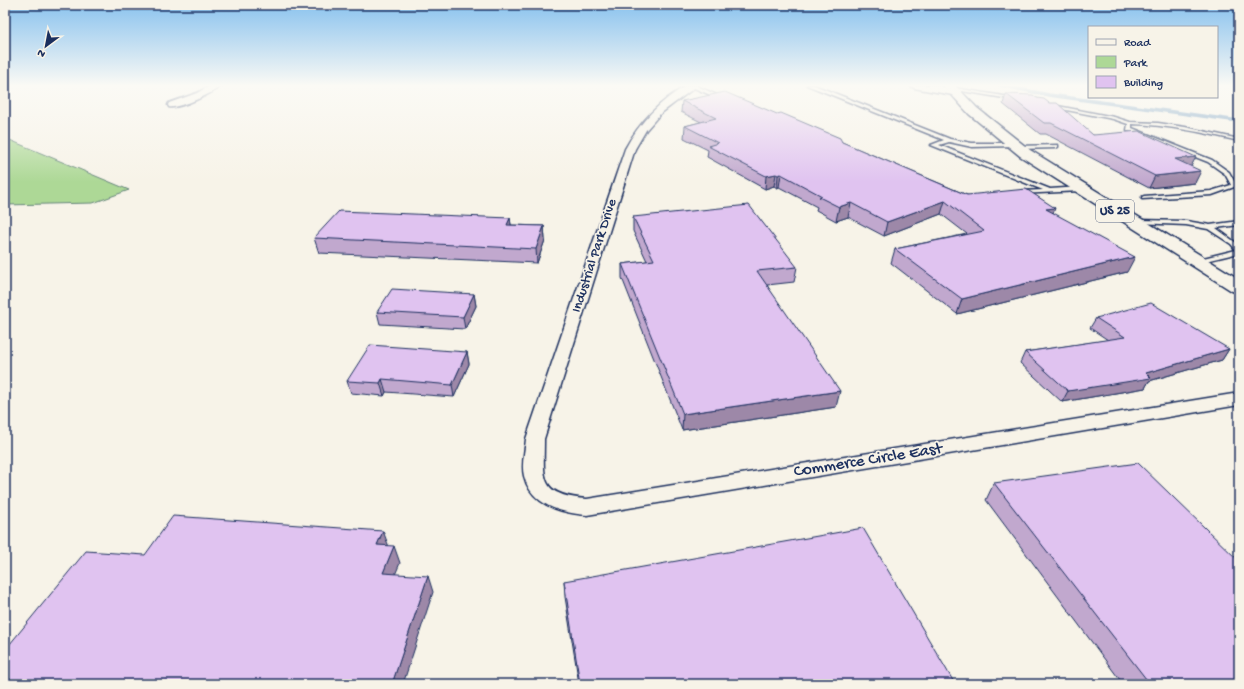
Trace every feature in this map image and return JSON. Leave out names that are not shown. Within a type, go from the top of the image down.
[{"type":"main road","name":"US 25","points":[[981,117],[1016,146],[1081,189],[1239,287]]},
{"type":"street","name":"Industrial Park Drive","points":[[535,450],[535,439],[633,143],[642,127],[651,117]]},
{"type":"street","name":"Commerce Circle East","points":[[535,450],[534,476],[540,488],[548,496],[563,504],[587,507],[1239,399]]},
{"type":"lane","points":[[891,117],[949,140],[972,145],[1056,146]]},
{"type":"lane","points":[[1110,117],[1130,123],[1145,123],[1200,130],[1239,140]]},
{"type":"lane","points":[[1130,123],[1129,129],[1210,161],[1227,173],[1234,186],[1212,193],[1144,198]]},
{"type":"lane","points":[[949,140],[934,145],[1051,191]]},
{"type":"lane","points":[[1012,194],[1081,189]]},
{"type":"lane","points":[[1133,221],[1186,223],[1210,227],[1239,223]]},
{"type":"lane","points":[[1196,261],[1239,250],[1233,243],[1210,227]]},
{"type":"green space","points":[[5,138],[129,190],[93,203],[5,205]]},
{"type":"building","points":[[714,117],[791,117],[840,138],[842,142],[967,195],[1026,189],[1055,208],[1046,209],[1135,257],[962,299],[895,249],[984,231],[945,201],[887,222],[851,203],[839,207],[781,174],[766,176],[708,146],[718,143],[685,126],[716,118]]},
{"type":"building","points":[[1036,117],[1073,117],[1093,135],[1139,131],[1196,157],[1175,159],[1201,171],[1155,176],[1051,123],[1044,123]]},
{"type":"building","points":[[749,205],[797,267],[757,271],[840,391],[683,414],[622,264],[654,260],[633,217]]},
{"type":"building","points":[[339,211],[510,218],[507,225],[544,226],[536,249],[314,238]]},
{"type":"building","points":[[392,289],[474,294],[463,317],[377,312]]},
{"type":"building","points":[[1151,303],[1229,349],[1146,373],[1151,378],[1068,391],[1025,352],[1125,337],[1096,318]]},
{"type":"building","points":[[370,345],[467,352],[452,385],[382,379],[380,383],[347,381]]},
{"type":"building","points":[[1138,463],[1239,561],[1239,684],[1150,684],[994,483]]},
{"type":"building","points":[[173,516],[383,531],[377,545],[394,546],[383,573],[428,576],[392,684],[5,684],[5,650],[86,551],[145,555]]},
{"type":"building","points":[[863,528],[955,684],[580,684],[564,581]]},
{"type":"waterway","points":[[1211,117],[1239,121]]}]
